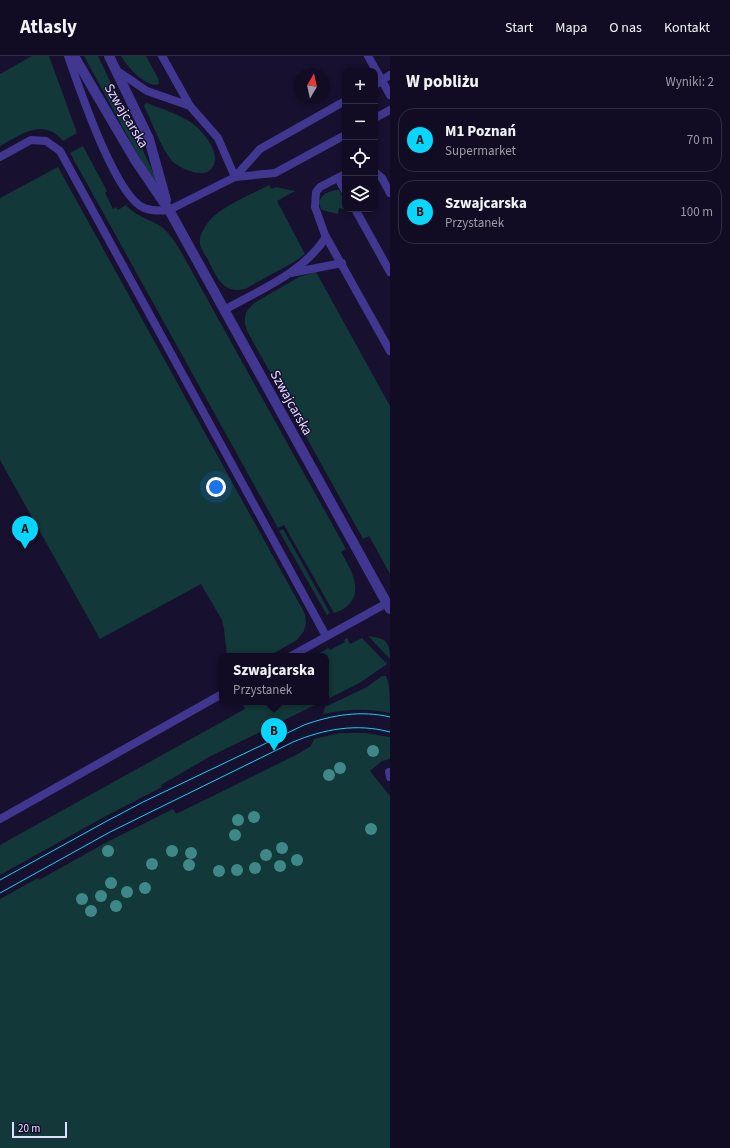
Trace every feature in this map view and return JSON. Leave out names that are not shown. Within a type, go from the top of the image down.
[{"type":"street","name":"Szwajcarska","points":[[74,56],[136,160],[169,210],[388,606]]},
{"type":"street","name":"Szwajcarska","points":[[109,56],[149,139],[169,210]]},
{"type":"lane","points":[[68,56],[94,130],[123,185],[134,201],[144,208],[158,211],[169,210],[235,177],[275,173],[342,137]]},
{"type":"lane","points":[[162,56],[190,106],[218,138],[235,177]]},
{"type":"lane","points":[[369,56],[379,83],[390,95]]},
{"type":"lane","points":[[116,70],[148,91],[190,106]]},
{"type":"lane","points":[[379,83],[390,75]]},
{"type":"lane","points":[[235,177],[260,149],[342,103]]},
{"type":"lane","points":[[378,116],[390,110]]},
{"type":"lane","points":[[0,157],[31,140],[46,141],[60,151],[326,636]]},
{"type":"lane","points":[[378,175],[382,178],[390,193]]},
{"type":"lane","points":[[341,176],[320,187],[316,192],[315,206],[318,218],[326,237],[342,263],[390,351]]},
{"type":"lane","points":[[357,212],[390,272]]},
{"type":"lane","points":[[224,310],[290,273],[320,246],[326,237]]},
{"type":"lane","points":[[290,273],[342,263]]},
{"type":"lane","points":[[296,653],[326,636],[388,606]]},
{"type":"lane","points":[[0,819],[219,696]]},
{"type":"green space","points":[[32,56],[49,56],[77,133],[63,141],[48,130],[32,130],[0,146],[0,74]]},
{"type":"green space","points":[[84,56],[98,56],[155,176],[155,180],[151,179]]},
{"type":"green space","points":[[121,56],[146,56],[158,78],[159,84],[154,85],[148,83],[137,76]]},
{"type":"green space","points":[[147,103],[182,117],[197,127],[214,151],[214,164],[211,169],[207,172],[197,173],[180,167],[172,161],[160,142],[144,106]]},
{"type":"green space","points":[[83,146],[107,191],[105,193],[113,209],[116,207],[118,210],[126,205],[138,215],[162,227],[180,250],[346,549],[341,552],[352,573],[355,587],[351,602],[344,609],[334,613],[284,525],[278,528],[70,153]]},
{"type":"green space","points":[[58,167],[305,614],[306,623],[304,631],[297,640],[274,653],[227,653],[222,620],[201,584],[100,639],[0,460],[0,198]]},
{"type":"green space","points":[[269,185],[272,189],[276,187],[295,191],[277,201],[305,254],[294,262],[245,289],[231,289],[221,283],[203,252],[200,244],[202,233],[207,224],[219,212]]},
{"type":"green space","points":[[339,190],[342,196],[342,209],[339,208],[338,214],[322,210],[320,206],[320,199],[328,192]]},
{"type":"green space","points":[[316,272],[390,406],[390,574],[369,536],[363,539],[247,331],[245,324],[246,312],[254,303],[299,277]]},
{"type":"green space","points":[[283,529],[330,613],[327,615],[279,531]]},
{"type":"green space","points":[[368,636],[382,639],[388,644],[390,659]]},
{"type":"green space","points":[[347,638],[350,644],[362,638],[387,664],[361,682],[329,698],[329,653],[320,653],[328,648],[330,650],[345,642],[344,640]]},
{"type":"green space","points":[[382,676],[386,676],[390,693],[390,713],[373,710],[356,710],[323,714],[325,707],[367,687]]},
{"type":"green space","points":[[243,705],[315,705],[209,757],[161,785],[162,787],[104,817],[0,875],[0,845],[245,709]]},
{"type":"green space","points":[[340,733],[365,733],[390,737],[390,759],[382,761],[370,771],[390,796],[390,1148],[0,1148],[0,899],[173,809],[176,814],[296,755],[311,746],[314,739]]},
{"type":"tram line","points":[[0,880],[143,802],[304,725],[336,716],[357,714],[390,717]]},
{"type":"tram line","points":[[0,893],[110,832],[305,737],[329,731],[353,728],[378,729],[390,732]]},
{"type":"place","name":"M1 Poznań","points":[[25,549]]},
{"type":"place","name":"Szwajcarska","points":[[274,751]]}]
